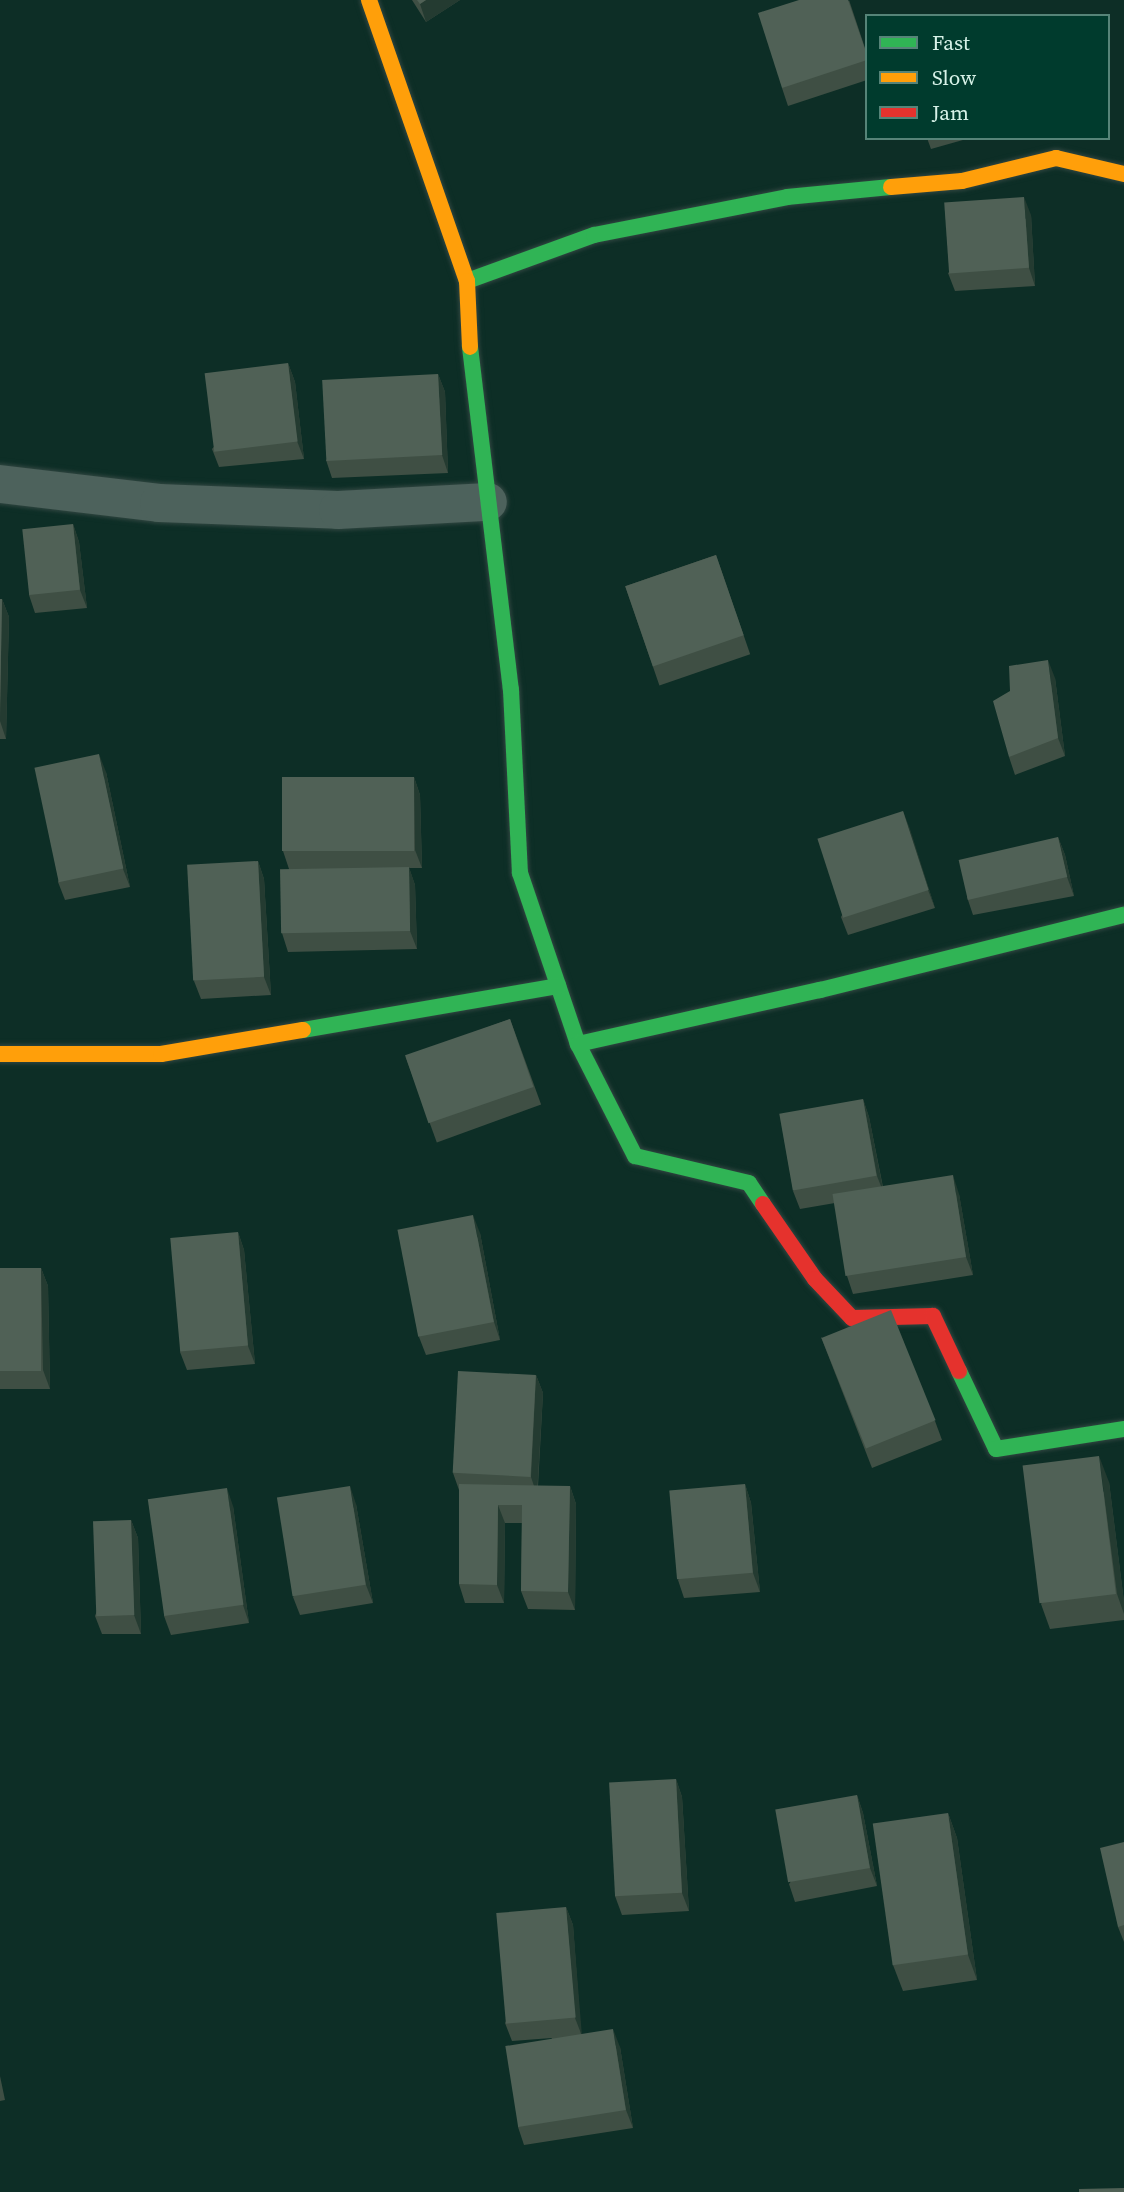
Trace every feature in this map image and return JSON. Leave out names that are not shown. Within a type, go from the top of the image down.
[{"type":"street","points":[[369,0],[467,281],[471,377],[511,690],[520,873],[578,1044],[635,1156],[749,1183],[815,1279],[852,1318],[933,1316],[996,1450],[1124,1429]]},
{"type":"street","points":[[467,281],[594,235],[787,197],[962,181],[1056,158],[1124,174]]},
{"type":"street","points":[[0,484],[159,503],[338,510],[488,502]]},
{"type":"street","points":[[578,1044],[820,990],[1124,915]]},
{"type":"street","points":[[0,1054],[161,1054],[558,986]]},
{"type":"building","points":[[799,0],[848,0],[865,49],[865,61],[782,88],[758,13]]},
{"type":"building","points":[[1024,197],[1029,268],[949,273],[944,203]]},
{"type":"building","points":[[288,363],[298,441],[214,452],[205,373]]},
{"type":"building","points":[[438,374],[442,455],[326,461],[322,380]]},
{"type":"building","points":[[73,524],[80,590],[29,595],[22,529]]},
{"type":"building","points":[[716,555],[744,635],[653,667],[625,586]]},
{"type":"building","points":[[0,599],[2,599],[0,708]]},
{"type":"building","points":[[1048,660],[1058,738],[1009,757],[993,701],[1010,691],[1009,666]]},
{"type":"building","points":[[99,754],[123,868],[59,882],[34,768]]},
{"type":"building","points":[[282,777],[414,777],[414,851],[282,851]]},
{"type":"building","points":[[903,811],[929,890],[843,918],[817,839]]},
{"type":"building","points":[[1058,837],[1067,877],[968,900],[959,860]]},
{"type":"building","points":[[258,861],[264,977],[193,981],[187,865]]},
{"type":"building","points":[[409,867],[410,931],[281,933],[280,869]]},
{"type":"building","points":[[510,1019],[533,1087],[428,1123],[405,1055]]},
{"type":"building","points":[[863,1099],[877,1176],[793,1191],[779,1114]]},
{"type":"building","points":[[953,1175],[966,1257],[845,1276],[833,1194]]},
{"type":"building","points":[[473,1215],[494,1322],[418,1337],[397,1230]]},
{"type":"building","points":[[238,1232],[248,1346],[180,1351],[170,1238]]},
{"type":"building","points":[[0,1268],[41,1268],[41,1371],[0,1371]]},
{"type":"building","points":[[891,1310],[936,1420],[866,1448],[821,1338]]},
{"type":"building","points":[[458,1371],[536,1375],[531,1477],[453,1473]]},
{"type":"building","points":[[1099,1456],[1116,1594],[1040,1603],[1023,1465]]},
{"type":"building","points":[[459,1484],[570,1486],[568,1592],[521,1591],[522,1505],[498,1505],[497,1585],[459,1584]]},
{"type":"building","points":[[745,1484],[753,1573],[677,1579],[669,1491]]},
{"type":"building","points":[[350,1486],[366,1585],[293,1596],[277,1498]]},
{"type":"building","points":[[227,1488],[243,1605],[164,1616],[148,1499]]},
{"type":"building","points":[[131,1520],[134,1615],[96,1616],[93,1521]]},
{"type":"building","points":[[676,1779],[682,1893],[615,1896],[609,1783]]},
{"type":"building","points":[[857,1795],[870,1868],[788,1882],[775,1809]]},
{"type":"building","points":[[948,1813],[968,1955],[893,1965],[873,1824]]},
{"type":"building","points":[[1124,1842],[1124,1925],[1118,1927],[1100,1848]]},
{"type":"building","points":[[566,1907],[576,2018],[506,2024],[496,1913]]},
{"type":"building","points":[[613,2029],[626,2110],[518,2127],[505,2046]]},
{"type":"building","points":[[1124,2188],[1124,2192],[1079,2192],[1079,2189]]},
{"type":"traffic: fast","points":[[467,281],[594,235],[787,197],[891,187]]},
{"type":"traffic: fast","points":[[470,347],[511,690],[520,873],[578,1044]]},
{"type":"traffic: fast","points":[[763,1204],[749,1183],[635,1156],[578,1044],[820,990],[1124,915]]},
{"type":"traffic: fast","points":[[303,1030],[558,986]]},
{"type":"traffic: fast","points":[[959,1371],[996,1449],[1124,1429]]},
{"type":"traffic: slow","points":[[369,0],[467,281],[470,347]]},
{"type":"traffic: slow","points":[[891,187],[962,181],[1056,158],[1124,174]]},
{"type":"traffic: slow","points":[[0,1054],[161,1054],[303,1030]]},
{"type":"traffic: jam","points":[[763,1204],[815,1279],[852,1318],[933,1316],[959,1371]]}]
